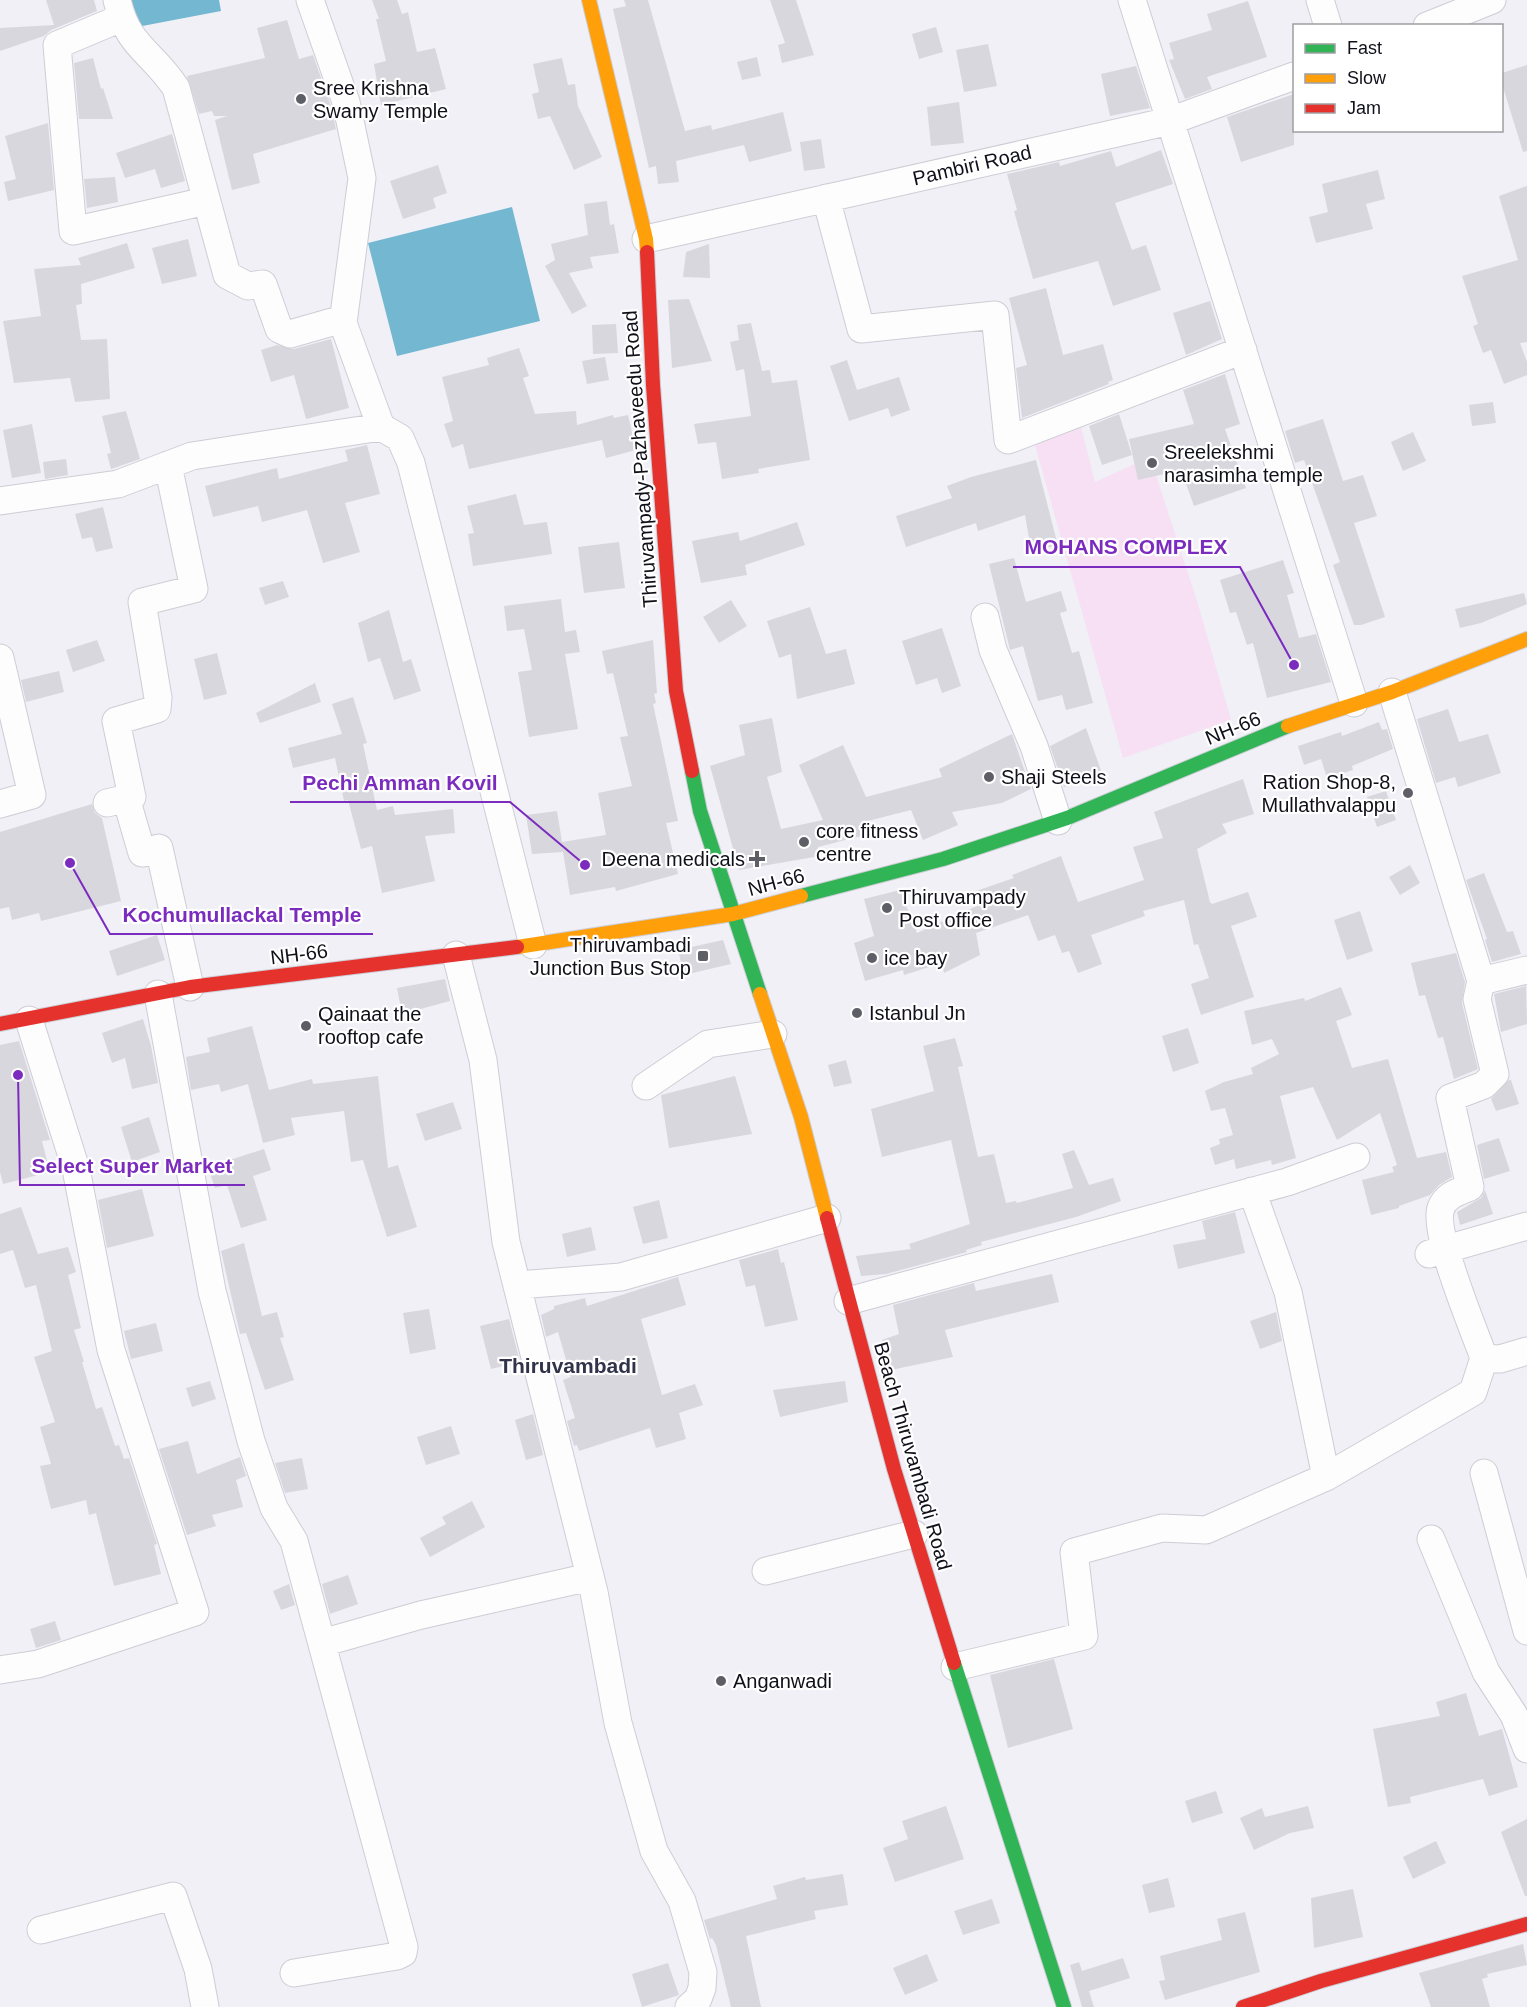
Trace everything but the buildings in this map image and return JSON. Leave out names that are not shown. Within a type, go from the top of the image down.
[{"type":"main road","name":"Thiruvampady-Pazhaveedu Road","points":[[590,0],[646,239],[653,385],[676,691],[700,811],[733,914]]},
{"type":"main road","name":"NH-66","points":[[0,1024],[190,987],[533,945],[733,914],[944,859],[1058,821],[1288,726],[1392,692],[1527,639]]},
{"type":"main road","name":"Beach Thiruvambadi Road","points":[[733,914],[801,1117],[848,1301],[914,1534],[1064,2007]]},
{"type":"main road","points":[[1243,2007],[1321,1981],[1527,1924]]},
{"type":"street","points":[[310,0],[346,102],[362,178],[343,323],[381,427]]},
{"type":"street","points":[[1132,0],[1304,551],[1354,703]]},
{"type":"street","points":[[1320,0],[1327,24]]},
{"type":"street","points":[[1431,24],[1492,0]]},
{"type":"street","points":[[206,201],[72,231],[57,45],[119,9],[134,42],[157,63],[177,88],[226,275],[248,286],[263,284],[279,329],[290,334],[332,322],[343,323]]},
{"type":"street","name":"Pambiri Road","points":[[646,239],[1170,121],[1293,76]]},
{"type":"street","points":[[826,198],[861,329],[995,315],[1008,440],[1243,350]]},
{"type":"street","points":[[0,501],[118,484],[192,456],[381,427],[400,438],[411,463],[533,945]]},
{"type":"street","points":[[168,465],[194,589],[142,602],[158,698],[156,709],[116,721],[132,797],[116,801],[142,853],[159,848],[190,987]]},
{"type":"street","points":[[985,617],[993,650],[1034,746],[1058,821]]},
{"type":"street","points":[[0,658],[32,795],[0,804]]},
{"type":"street","points":[[955,1667],[1084,1636],[1074,1552],[1162,1528],[1206,1530],[1326,1477],[1473,1392],[1484,1358],[1437,1252],[1440,1210],[1447,1197],[1470,1187],[1450,1098],[1484,1085],[1495,1074],[1477,999],[1481,981],[1392,692]]},
{"type":"street","points":[[456,954],[483,1060],[506,1242],[590,1577],[606,1650],[618,1723],[654,1851],[682,1902],[703,1972],[702,1988],[692,2006]]},
{"type":"street","points":[[1481,981],[1527,970]]},
{"type":"street","points":[[158,994],[212,1291],[251,1441],[274,1509],[294,1541],[405,1947],[403,1953],[397,1956],[294,1973]]},
{"type":"street","points":[[0,1670],[38,1664],[195,1612],[111,1350],[76,1169],[29,1020]]},
{"type":"street","points":[[646,1086],[708,1044],[773,1034]]},
{"type":"street","points":[[848,1301],[1252,1191],[1356,1157]]},
{"type":"street","points":[[1252,1191],[1288,1292],[1326,1477]]},
{"type":"street","points":[[518,1285],[621,1277],[827,1218]]},
{"type":"street","points":[[1437,1252],[1527,1227]]},
{"type":"street","points":[[1484,1358],[1500,1359],[1527,1351]]},
{"type":"street","points":[[1484,1473],[1527,1631]]},
{"type":"street","points":[[766,1571],[914,1534]]},
{"type":"street","points":[[1431,1539],[1486,1672],[1514,1715],[1527,1749]]},
{"type":"street","points":[[322,1643],[421,1615],[590,1577]]},
{"type":"street","points":[[41,1930],[173,1896],[198,1969],[205,2007]]},
{"type":"shaded area","points":[[1079,419],[1095,482],[1150,457],[1198,604],[1231,720],[1123,758],[1033,438]]},
{"type":"water","points":[[131,0],[219,0],[221,11],[137,27]]},
{"type":"water","points":[[512,207],[540,321],[397,356],[368,243]]},
{"type":"traffic: fast","points":[[801,896],[943,859],[1067,818],[1288,726]]},
{"type":"traffic: fast","points":[[692,771],[700,811],[760,994]]},
{"type":"traffic: fast","points":[[954,1663],[1064,2007]]},
{"type":"traffic: slow","points":[[589,0],[646,239],[647,252]]},
{"type":"traffic: slow","points":[[1288,726],[1392,692],[1527,639]]},
{"type":"traffic: slow","points":[[517,947],[733,914],[801,896]]},
{"type":"traffic: slow","points":[[760,994],[801,1117],[827,1218]]},
{"type":"traffic: jam","points":[[647,252],[653,385],[676,691],[692,771]]},
{"type":"traffic: jam","points":[[0,1024],[190,987],[517,947]]},
{"type":"traffic: jam","points":[[827,1218],[894,1469],[954,1663]]},
{"type":"traffic: jam","points":[[1243,2007],[1321,1981],[1527,1924]]},
{"type":"place","name":"Sree Krishna Swamy Temple","points":[[301,99]]},
{"type":"place","name":"Sreelekshmi narasimha temple","points":[[1152,463]]},
{"type":"place","name":"MOHANS COMPLEX","points":[[1294,665]]},
{"type":"place","name":"Shaji Steels","points":[[989,777]]},
{"type":"place","name":"Ration Shop-8, Mullathvalappu","points":[[1408,793]]},
{"type":"place","name":"core fitness centre","points":[[804,842]]},
{"type":"place","name":"Deena medicals","points":[[757,859]]},
{"type":"place","name":"Kochumullackal Temple","points":[[70,863]]},
{"type":"place","name":"Pechi Amman Kovil","points":[[585,865]]},
{"type":"place","name":"Thiruvampady Post office","points":[[887,908]]},
{"type":"place","name":"Thiruvambadi Junction Bus Stop","points":[[703,956]]},
{"type":"place","name":"ice bay","points":[[872,958]]},
{"type":"place","name":"Istanbul Jn","points":[[857,1013]]},
{"type":"place","name":"Qainaat the rooftop cafe","points":[[306,1026]]},
{"type":"place","name":"Select Super Market","points":[[18,1075]]},
{"type":"place","name":"Anganwadi","points":[[721,1681]]},
{"type":"district","name":"Thiruvambadi","points":[[568,1366]]}]
